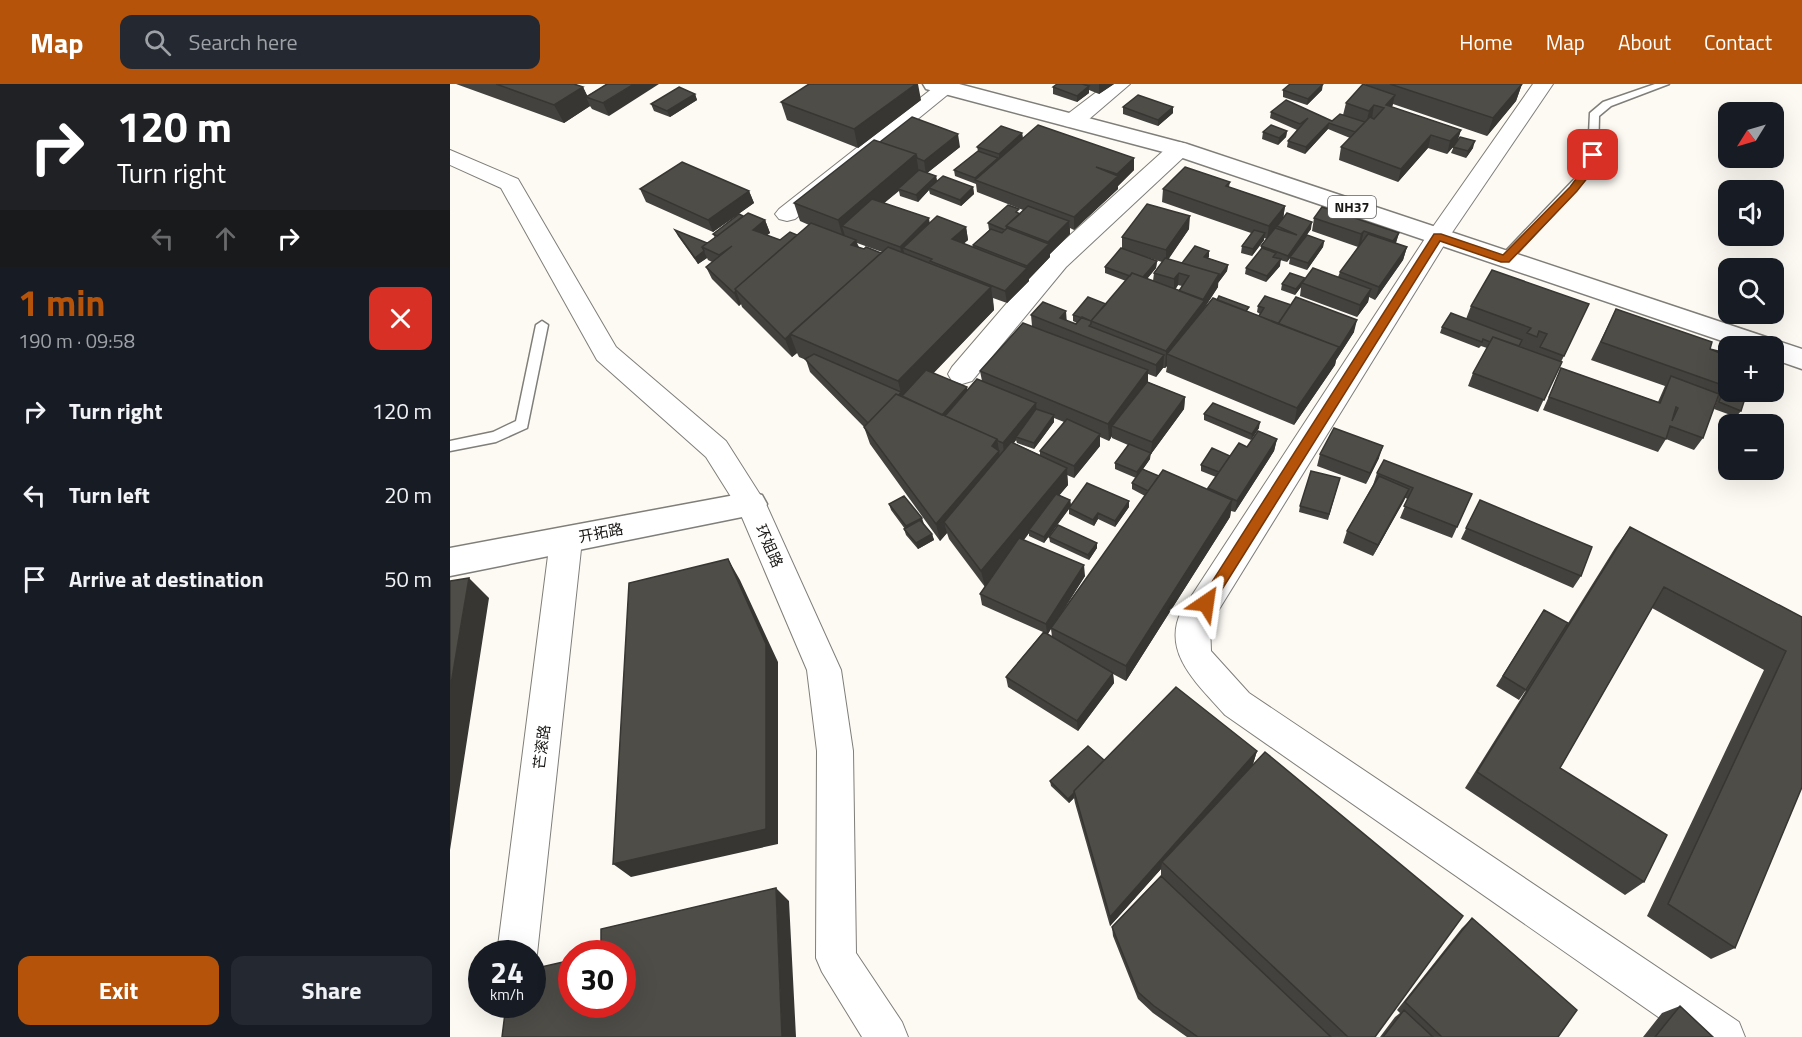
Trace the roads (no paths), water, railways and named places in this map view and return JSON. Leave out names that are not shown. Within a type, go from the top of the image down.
[{"type":"main road","name":"NH37","points":[[940,86],[1179,149],[1735,336]]},
{"type":"main road","points":[[1784,353],[1802,359]]},
{"type":"main road","name":"开拓路","points":[[450,562],[751,504]]},
{"type":"street","points":[[1073,121],[1120,84]]},
{"type":"street","points":[[1543,84],[1438,236],[1193,622],[1195,656],[1237,704],[1724,1037]]},
{"type":"street","points":[[787,214],[940,86]]},
{"type":"street","points":[[962,374],[1057,261],[1179,149]]},
{"type":"street","name":"环姐路","points":[[450,157],[510,184],[606,352],[716,449],[751,504],[824,670],[835,751],[836,958],[887,1037]]},
{"type":"street","name":"芒滚路","points":[[520,940],[566,540]]},
{"type":"lane","points":[[1505,259],[1587,172],[1593,155],[1594,115],[1607,104],[1664,84]]},
{"type":"lane","points":[[450,446],[495,438],[509,433],[522,424],[542,325]]}]
